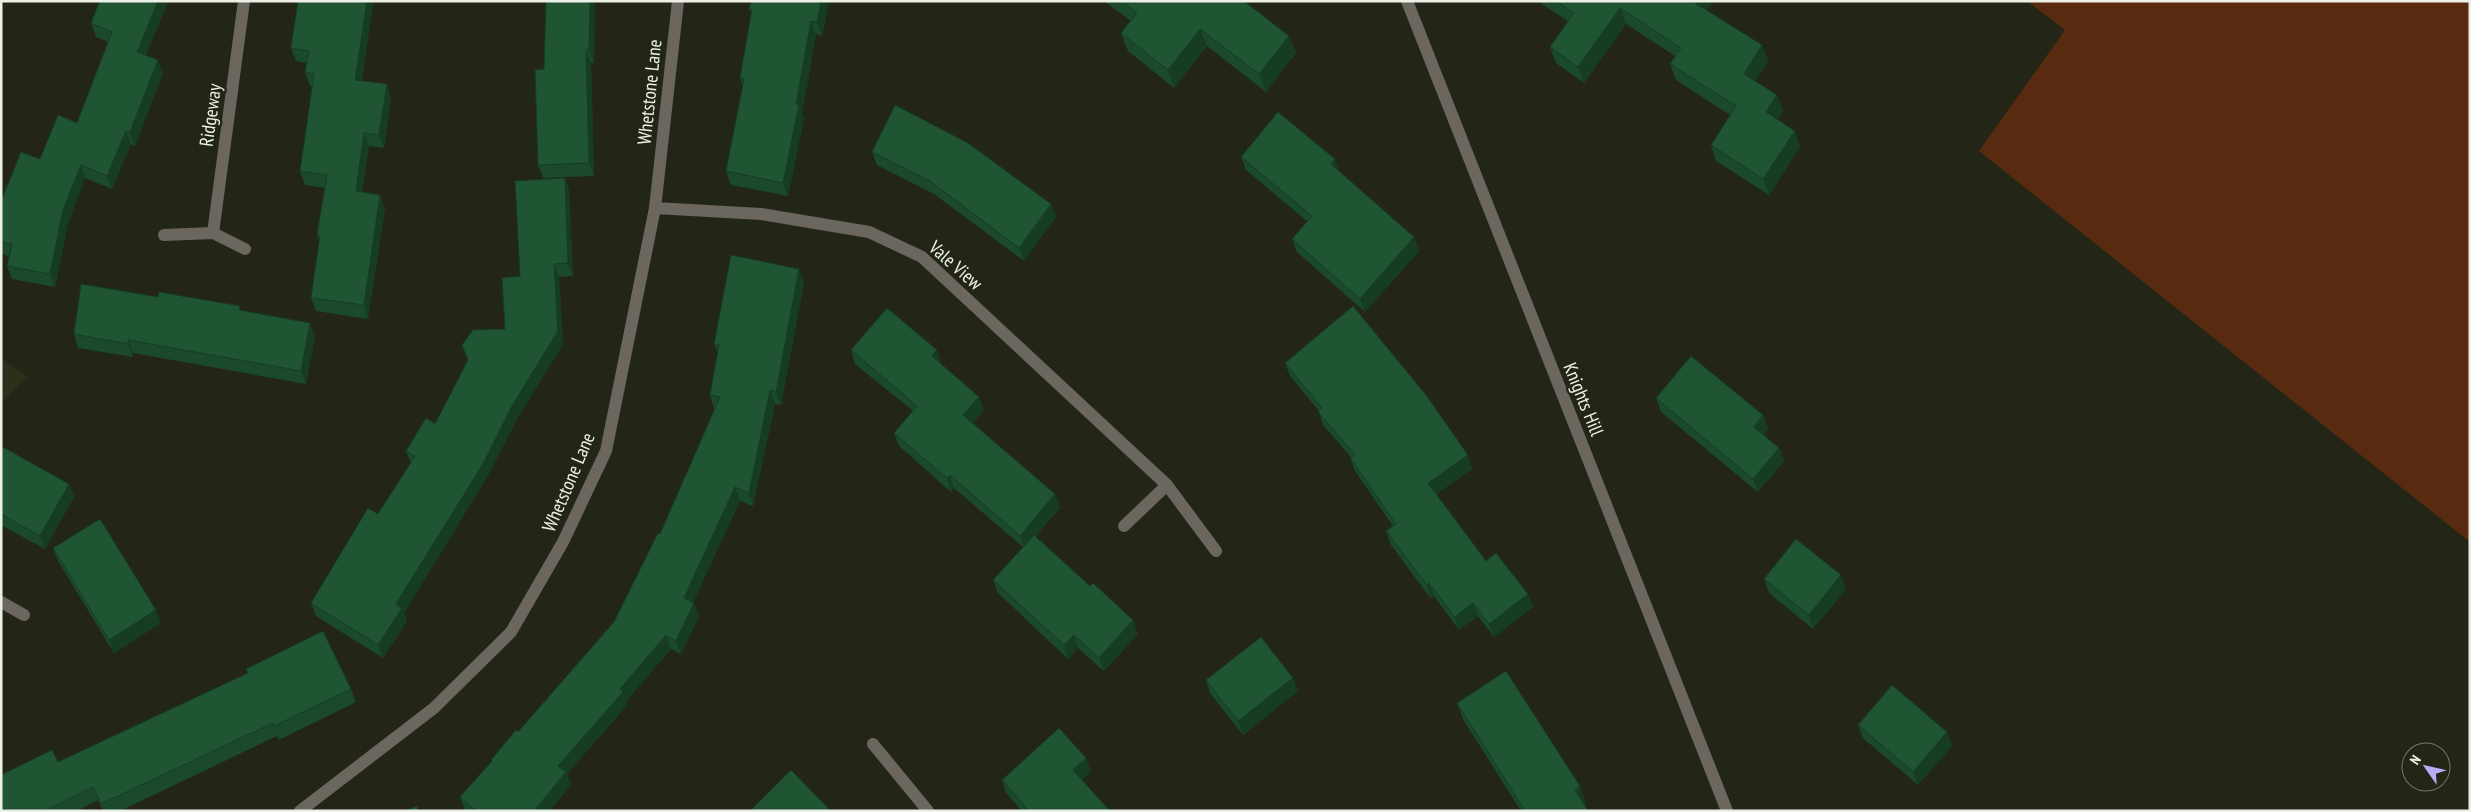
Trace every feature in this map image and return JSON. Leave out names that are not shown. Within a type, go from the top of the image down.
[{"type":"street","name":"Ridgeway","points":[[213,233],[244,1]]},
{"type":"street","name":"Whetstone Lane","points":[[300,811],[434,708],[511,632],[563,542],[606,451],[655,208],[678,1]]},
{"type":"street","name":"Knights Hill","points":[[1407,1],[1727,811]]},
{"type":"street","name":"Vale View","points":[[655,208],[761,214],[869,232],[922,257],[1167,485],[1216,551]]},
{"type":"street","points":[[164,234],[213,233],[246,249]]},
{"type":"street","points":[[1124,526],[1167,485]]},
{"type":"street","points":[[1,602],[24,615]]},
{"type":"street","points":[[873,744],[928,811]]},
{"type":"shaded area","points":[[2027,1],[2470,1],[2470,542],[1979,151],[2065,30]]},
{"type":"shaded area","points":[[1,358],[27,376],[1,404]]},
{"type":"building","points":[[100,1],[158,1],[137,52],[158,60],[130,132],[126,131],[107,176],[81,165],[63,210],[50,274],[7,266],[12,244],[1,242],[1,201],[21,152],[40,159],[58,115],[77,123],[112,32],[91,23]]},
{"type":"building","points":[[298,1],[367,1],[355,80],[387,84],[379,135],[364,133],[356,191],[380,195],[364,305],[311,298],[320,235],[317,235],[327,175],[300,171],[314,74],[305,72],[309,51],[291,48]]},
{"type":"building","points":[[546,1],[590,1],[589,50],[586,50],[589,163],[538,165],[535,70],[544,69]]},
{"type":"building","points":[[751,1],[821,1],[817,22],[811,21],[796,104],[799,105],[783,183],[726,171],[744,79],[740,78],[752,9],[749,9]]},
{"type":"building","points":[[1122,1],[1244,1],[1289,36],[1259,74],[1200,29],[1168,70],[1121,33],[1137,13]]},
{"type":"building","points":[[1556,1],[1697,1],[1695,3],[1762,45],[1744,74],[1777,95],[1766,112],[1795,131],[1763,179],[1711,145],[1736,106],[1670,64],[1681,48],[1620,8],[1578,67],[1550,47],[1574,13]]},
{"type":"building","points":[[895,105],[968,143],[1051,204],[1019,248],[930,181],[872,152]]},
{"type":"building","points":[[1278,112],[1335,159],[1331,164],[1414,237],[1360,299],[1292,239],[1312,216],[1241,157]]},
{"type":"building","points":[[565,178],[568,263],[554,264],[558,331],[512,406],[483,464],[396,604],[402,608],[378,645],[311,603],[368,508],[378,514],[415,456],[406,451],[426,418],[435,424],[468,360],[462,345],[473,330],[505,329],[502,278],[520,276],[515,181]]},
{"type":"building","points":[[731,255],[799,269],[776,392],[770,390],[749,493],[735,487],[684,598],[694,603],[676,641],[666,635],[620,689],[623,692],[558,766],[566,772],[534,811],[476,811],[460,797],[516,730],[518,732],[614,622],[658,533],[660,534],[720,397],[710,395],[719,345],[714,344]]},
{"type":"building","points":[[81,284],[158,297],[159,292],[240,306],[239,310],[310,323],[301,371],[128,340],[128,344],[74,334]]},
{"type":"building","points":[[1353,306],[1426,395],[1468,455],[1428,483],[1486,561],[1496,553],[1528,594],[1489,624],[1473,603],[1455,617],[1429,583],[1427,585],[1386,531],[1396,524],[1350,458],[1355,455],[1318,412],[1322,408],[1285,363]]},
{"type":"building","points":[[887,308],[937,350],[932,356],[979,397],[963,415],[1055,494],[1020,536],[950,475],[947,478],[894,433],[917,406],[851,350]]},
{"type":"building","points":[[1691,356],[1763,415],[1754,427],[1779,448],[1753,479],[1656,398]]},
{"type":"building","points":[[1,446],[69,484],[40,536],[1,514]]},
{"type":"building","points":[[100,519],[156,610],[109,640],[53,548]]},
{"type":"building","points":[[1034,535],[1090,586],[1093,583],[1133,620],[1099,658],[1074,635],[1064,645],[993,580]]},
{"type":"building","points":[[1796,539],[1841,575],[1809,615],[1764,579]]},
{"type":"building","points":[[323,631],[351,689],[274,726],[273,723],[101,804],[93,787],[45,811],[1,811],[1,775],[52,750],[58,762],[248,673],[246,669]]},
{"type":"building","points":[[1261,637],[1293,678],[1238,721],[1206,680]]},
{"type":"building","points":[[1506,671],[1580,786],[1575,790],[1588,811],[1525,811],[1457,703]]},
{"type":"building","points":[[1892,685],[1947,732],[1913,772],[1858,725]]},
{"type":"building","points":[[1059,728],[1086,758],[1073,770],[1109,811],[1029,811],[1002,780]]},
{"type":"building","points":[[791,770],[831,811],[754,811],[752,809]]},
{"type":"building","points":[[417,806],[419,811],[405,811]]}]
